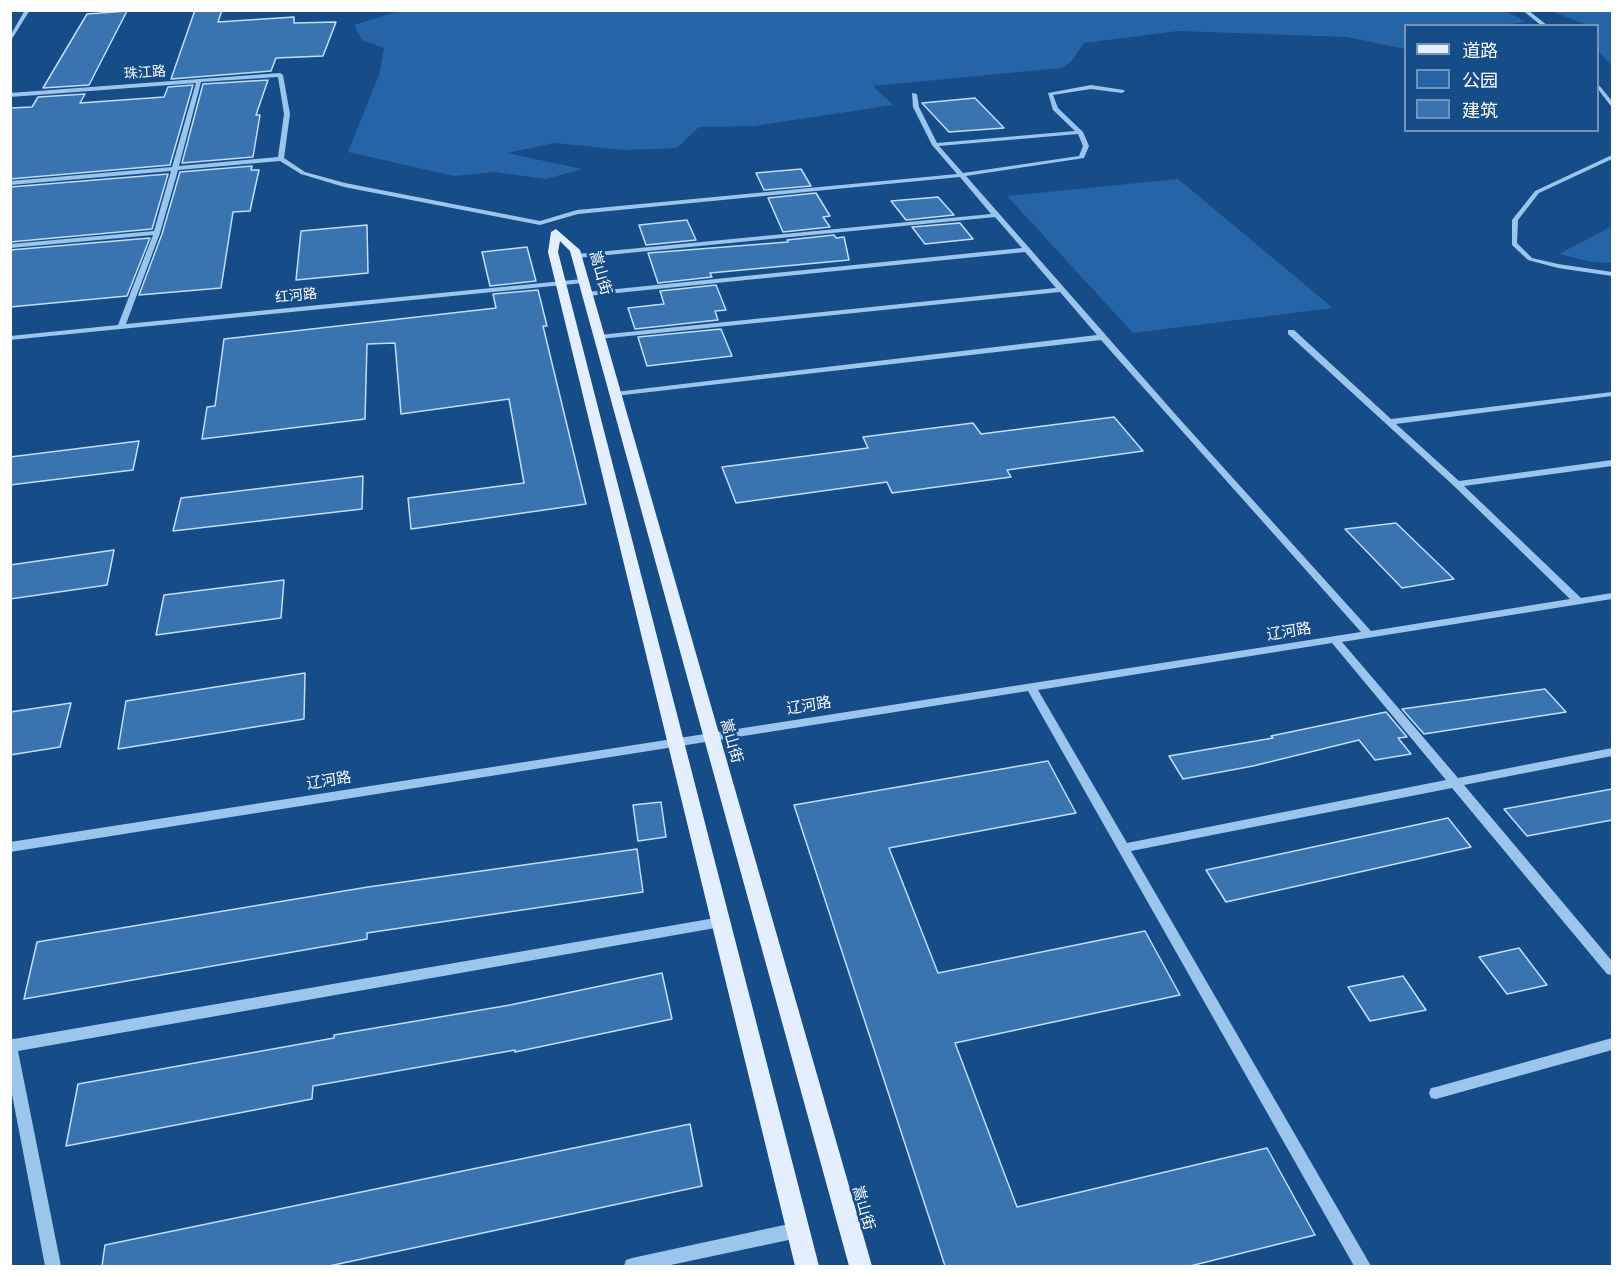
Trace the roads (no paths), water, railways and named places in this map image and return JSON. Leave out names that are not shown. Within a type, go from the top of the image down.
[{"type":"main road","name":"嵩山街","points":[[556,232],[575,250],[577,256],[861,1266]]},
{"type":"main road","points":[[556,232],[553,252],[807,1266]]},
{"type":"street","points":[[10,41],[28,10]]},
{"type":"street","points":[[1524,10],[1543,24]]},
{"type":"street","name":"珠江路","points":[[10,95],[280,75],[287,114],[281,159]]},
{"type":"street","points":[[122,327],[157,233],[199,81]]},
{"type":"street","points":[[10,183],[281,159],[303,173],[344,185],[540,223],[577,212],[962,175],[1082,157],[1086,146],[1080,132],[1055,109],[1050,94],[1091,87],[1122,91]]},
{"type":"street","points":[[1599,87],[1612,104]]},
{"type":"street","points":[[914,94],[916,107],[935,145],[1368,634]]},
{"type":"street","points":[[935,145],[1080,132]]},
{"type":"street","points":[[1612,158],[1537,192],[1515,220],[1514,244],[1530,259],[1558,266],[1612,274]]},
{"type":"street","points":[[577,256],[997,215]]},
{"type":"street","name":"嵩山街","points":[[540,223],[556,232]]},
{"type":"street","points":[[10,246],[157,233]]},
{"type":"street","name":"红河路","points":[[10,338],[561,282],[585,287],[1027,250]]},
{"type":"street","points":[[599,337],[1062,290]]},
{"type":"street","points":[[1291,333],[1457,484],[1579,602]]},
{"type":"street","points":[[615,394],[1103,337]]},
{"type":"street","points":[[1390,422],[1612,394]]},
{"type":"street","points":[[1457,484],[1612,463]]},
{"type":"street","name":"辽河路","points":[[10,847],[1611,597]]},
{"type":"street","points":[[1335,640],[1612,969]]},
{"type":"street","points":[[1031,687],[1363,1266]]},
{"type":"street","points":[[1122,848],[1612,752]]},
{"type":"street","points":[[53,1266],[11,1045],[721,922]]},
{"type":"street","points":[[1436,1093],[1612,1044]]},
{"type":"street","points":[[632,1266],[798,1230]]}]
